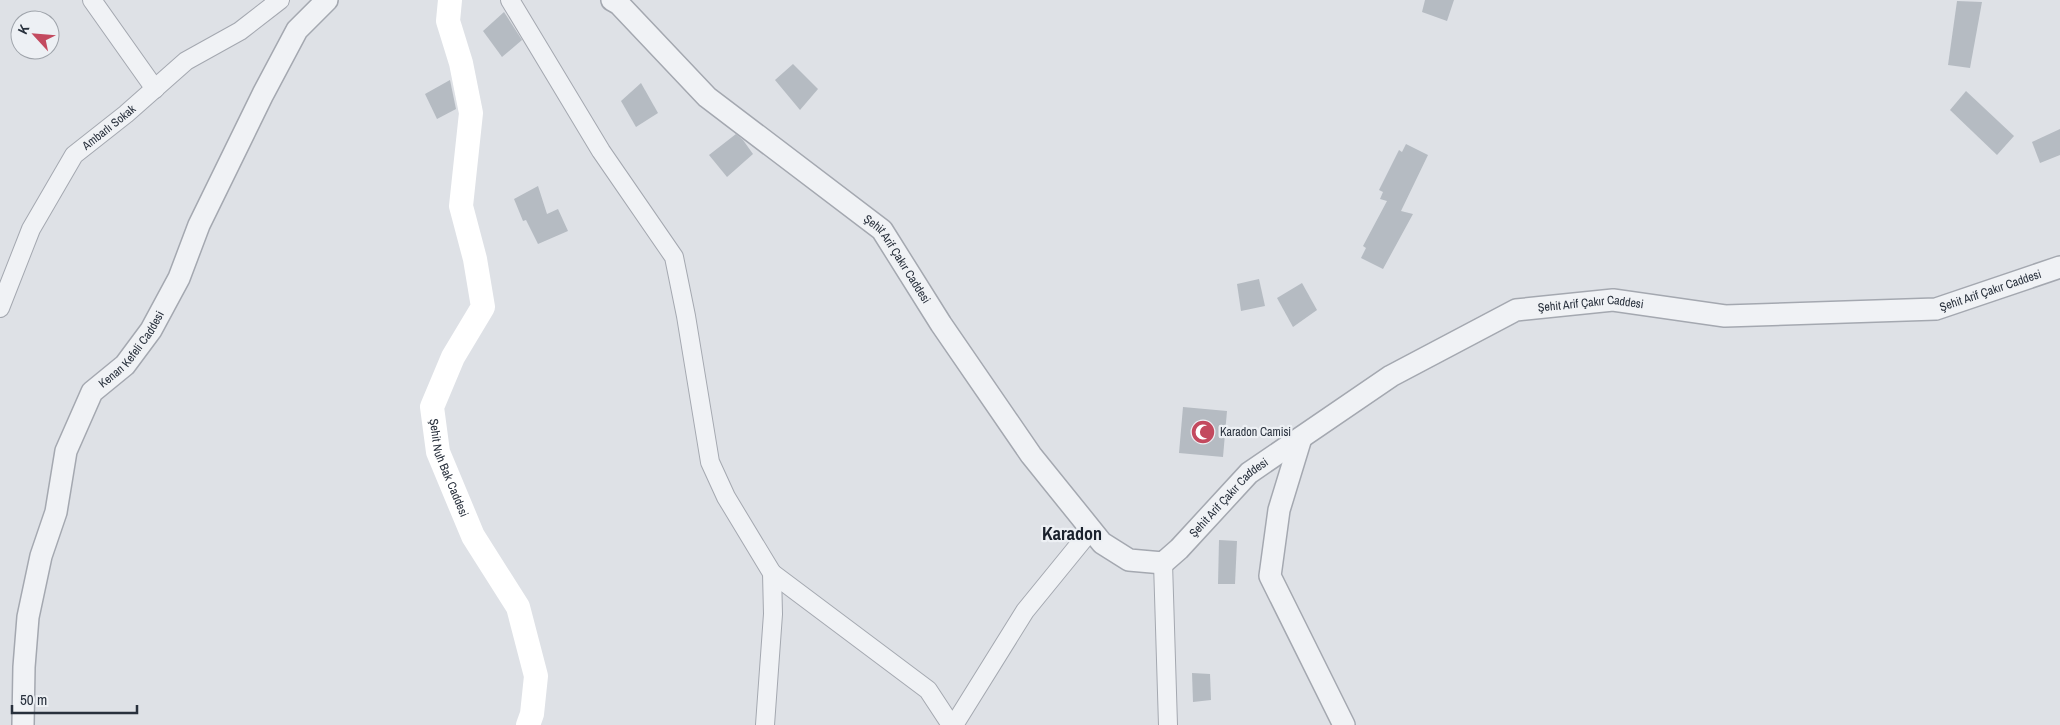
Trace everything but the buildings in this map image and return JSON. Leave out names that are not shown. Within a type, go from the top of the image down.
[{"type":"main road","name":"Şehit Nuh Bak Caddesi","points":[[450,0],[448,21],[471,113],[461,206],[475,259],[483,307],[453,357],[432,407],[438,452],[473,536],[518,606],[536,676],[532,714],[528,725]]},
{"type":"street","points":[[92,0],[155,89]]},
{"type":"street","name":"Ambarlı Sokak","points":[[0,308],[31,229],[74,155],[155,89],[186,61],[240,31],[280,0]]},
{"type":"street","name":"Kenan Kefeli Caddesi","points":[[23,725],[24,667],[28,617],[41,556],[56,512],[66,451],[92,392],[125,365],[151,330],[179,278],[200,225],[297,30],[327,0]]},
{"type":"street","points":[[510,0],[601,150],[674,257],[686,316],[710,462],[726,497],[772,573],[928,690],[952,725],[1025,611],[1091,530]]},
{"type":"street","name":"Şehit Arif Çakır Caddesi","points":[[612,0],[619,4],[707,97],[882,230],[941,324],[1031,455],[1102,543],[1129,560],[1163,563],[1179,550],[1249,473],[1391,376],[1516,310],[1613,300],[1725,316],[1936,309],[2060,267]]},
{"type":"street","points":[[1301,438],[1279,510],[1270,576],[1344,725]]},
{"type":"street","points":[[1163,563],[1168,725]]},
{"type":"street","points":[[765,725],[773,614],[772,573]]},
{"type":"place","name":"Karadon Camisi","points":[[1203,432]]},
{"type":"district","name":"Karadon","points":[[1072,534]]}]
